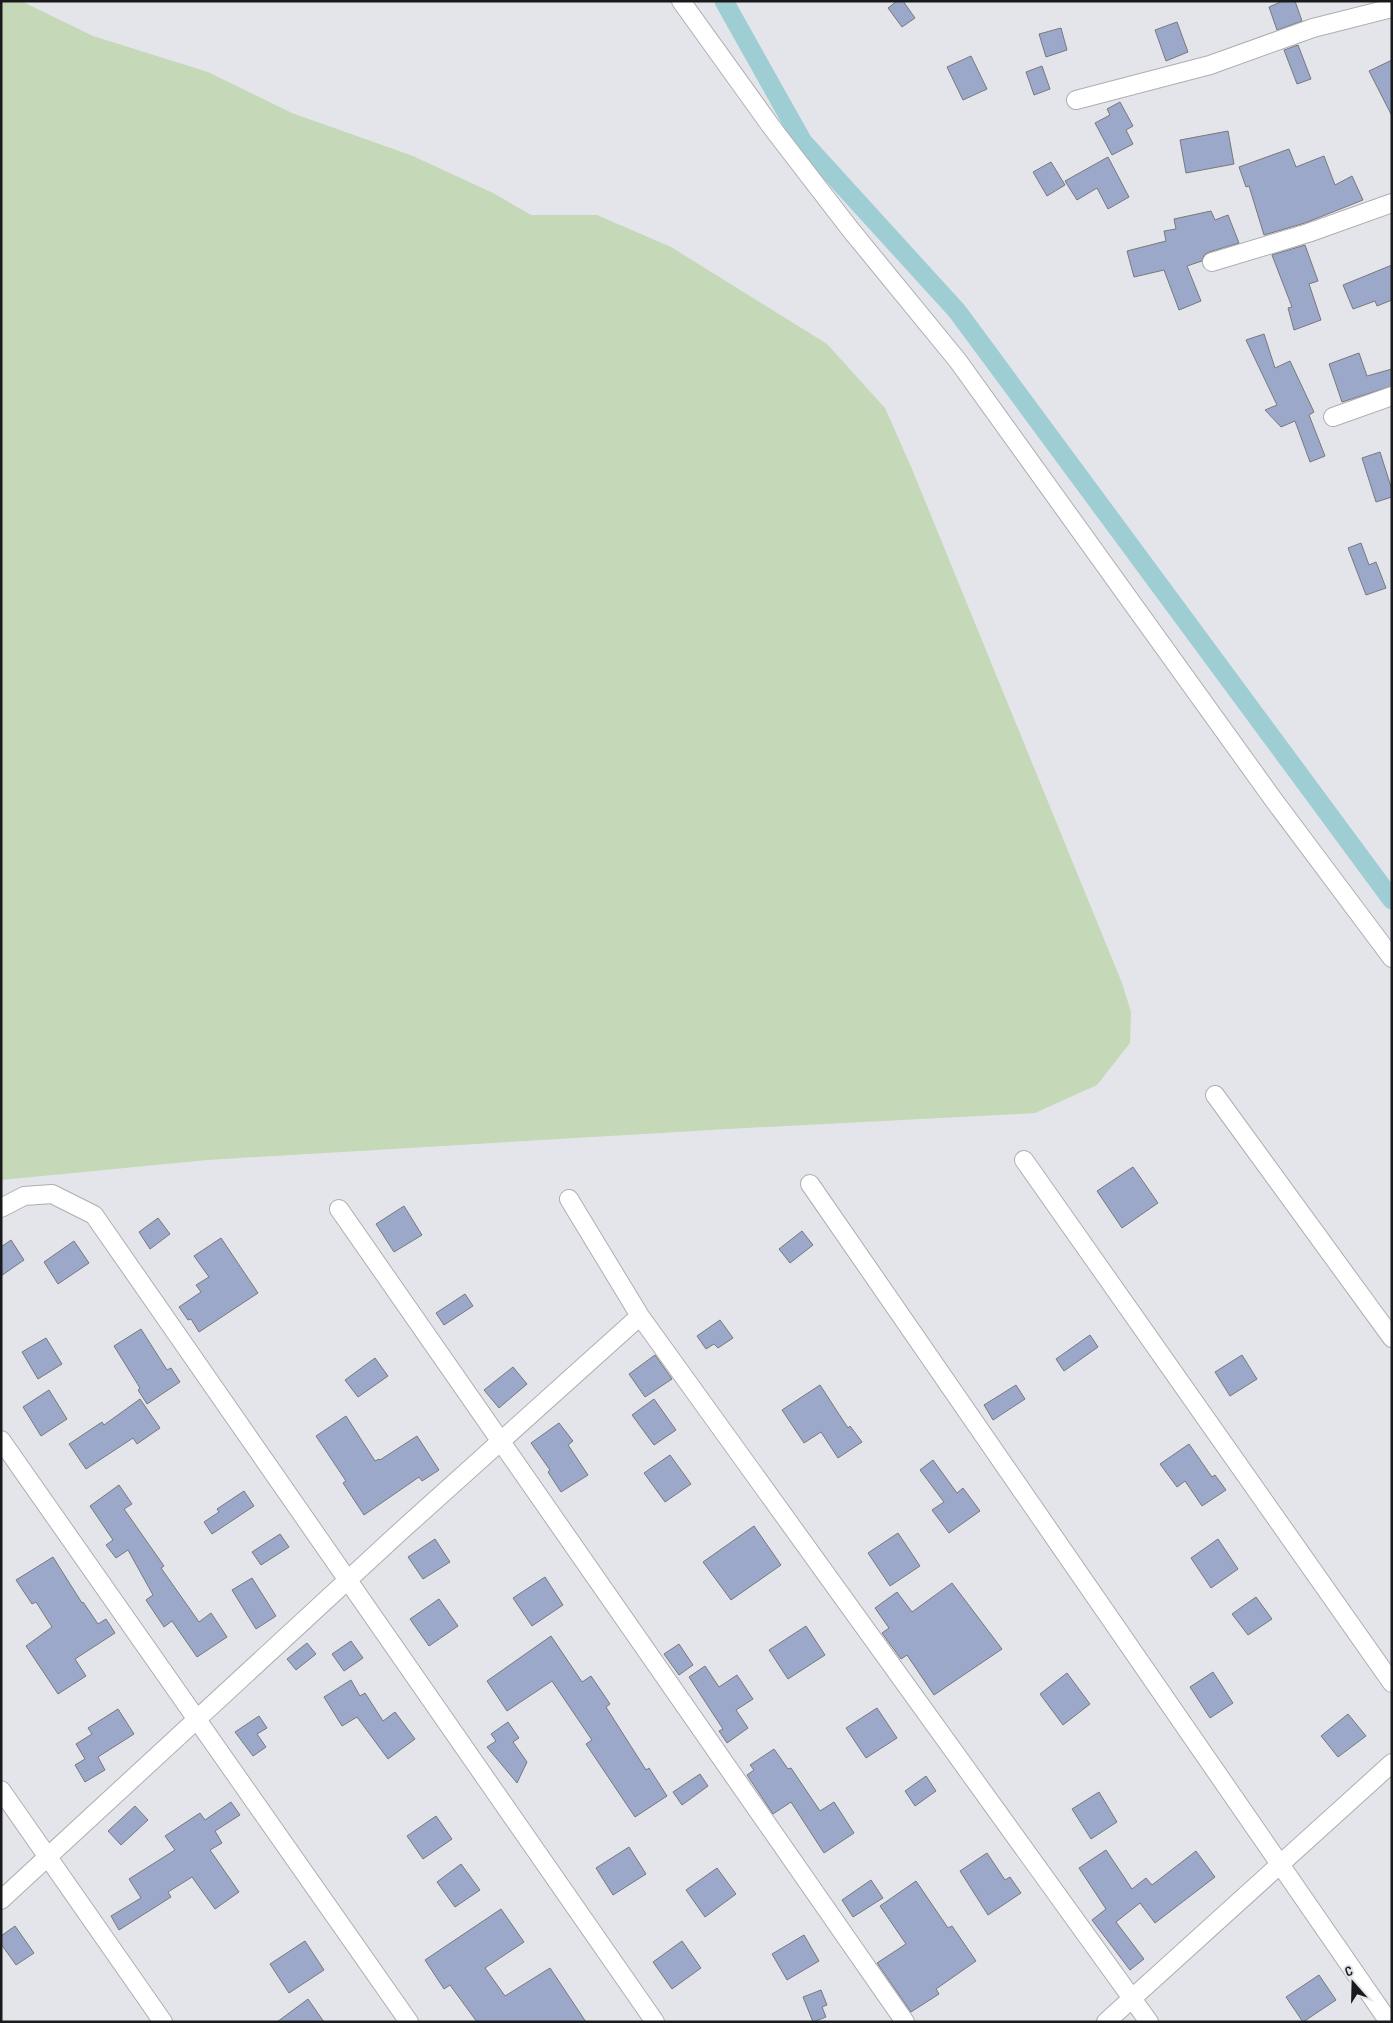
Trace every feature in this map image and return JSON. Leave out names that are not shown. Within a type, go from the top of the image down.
[{"type":"street","points":[[681,1],[773,129],[958,361],[1273,799],[1392,958]]},
{"type":"street","points":[[1076,100],[1210,64],[1313,28],[1392,8]]},
{"type":"street","points":[[1212,262],[1308,233],[1392,204]]},
{"type":"street","points":[[1333,417],[1392,396]]},
{"type":"street","points":[[1215,1095],[1392,1338]]},
{"type":"street","points":[[1024,1160],[1392,1683]]},
{"type":"street","points":[[810,1184],[1389,2022]]},
{"type":"street","points":[[1,1208],[24,1196],[52,1194],[94,1215],[655,2022]]},
{"type":"street","points":[[569,1199],[640,1316],[1149,2022]]},
{"type":"street","points":[[338,1209],[905,2022]]},
{"type":"street","points":[[1,1900],[347,1580],[640,1316]]},
{"type":"street","points":[[1,1440],[198,1718],[409,2022]]},
{"type":"street","points":[[1106,2022],[1392,1763]]},
{"type":"street","points":[[1,1790],[163,2022]]},
{"type":"green space","points":[[1,1],[21,1],[93,36],[208,72],[292,113],[413,156],[493,193],[531,215],[597,215],[671,247],[827,344],[885,408],[912,469],[1122,983],[1131,1012],[1130,1043],[1097,1085],[1035,1113],[207,1160],[1,1180]]},
{"type":"building","points":[[897,1],[903,1],[915,18],[902,27],[888,8]]},
{"type":"building","points":[[1283,1],[1295,1],[1302,21],[1277,30],[1269,7]]},
{"type":"building","points":[[1177,22],[1188,52],[1166,61],[1155,30]]},
{"type":"building","points":[[1061,28],[1067,50],[1046,57],[1039,34]]},
{"type":"building","points":[[1298,45],[1311,79],[1297,84],[1284,50]]},
{"type":"building","points":[[971,56],[987,89],[963,100],[947,67]]},
{"type":"building","points":[[1392,60],[1392,116],[1369,71]]},
{"type":"building","points":[[1042,66],[1050,89],[1034,95],[1026,72]]},
{"type":"building","points":[[1120,102],[1133,126],[1126,130],[1133,144],[1112,155],[1095,123],[1110,115],[1107,109]]},
{"type":"building","points":[[1228,131],[1234,164],[1186,173],[1180,140]]},
{"type":"building","points":[[1289,149],[1296,167],[1324,156],[1335,185],[1352,176],[1363,200],[1305,223],[1264,235],[1249,186],[1246,187],[1239,167]]},
{"type":"building","points":[[1108,157],[1129,197],[1108,209],[1097,188],[1077,200],[1065,181]]},
{"type":"building","points":[[1051,162],[1065,185],[1047,196],[1033,172]]},
{"type":"building","points":[[1211,211],[1215,220],[1228,215],[1239,243],[1209,252],[1204,255],[1202,261],[1187,266],[1201,301],[1179,310],[1164,270],[1134,277],[1127,251],[1166,241],[1164,231],[1176,229],[1174,219]]},
{"type":"building","points":[[1305,245],[1318,281],[1309,284],[1321,320],[1294,330],[1288,308],[1292,307],[1272,255]]},
{"type":"building","points":[[1392,265],[1392,300],[1377,306],[1375,301],[1353,309],[1343,285]]},
{"type":"building","points":[[1264,334],[1275,368],[1290,361],[1314,412],[1309,415],[1325,456],[1310,462],[1295,421],[1281,427],[1265,410],[1277,405],[1246,340]]},
{"type":"building","points":[[1359,353],[1367,376],[1392,369],[1392,386],[1342,402],[1329,364]]},
{"type":"building","points":[[1380,452],[1392,490],[1392,497],[1376,502],[1362,458]]},
{"type":"building","points":[[1361,543],[1369,565],[1376,562],[1386,588],[1366,595],[1348,548]]},
{"type":"building","points":[[1133,1167],[1158,1203],[1122,1228],[1097,1191]]},
{"type":"building","points":[[404,1206],[422,1235],[394,1252],[376,1224]]},
{"type":"building","points":[[158,1218],[170,1234],[150,1249],[139,1232]]},
{"type":"building","points":[[802,1231],[813,1245],[790,1263],[779,1249]]},
{"type":"building","points":[[221,1238],[258,1293],[199,1332],[191,1319],[188,1320],[179,1307],[201,1292],[196,1285],[209,1277],[194,1256]]},
{"type":"building","points":[[11,1240],[24,1260],[1,1276],[1,1247]]},
{"type":"building","points":[[74,1241],[89,1263],[58,1284],[44,1262]]},
{"type":"building","points":[[465,1294],[473,1306],[444,1325],[436,1313]]},
{"type":"building","points":[[720,1320],[733,1338],[718,1348],[714,1344],[706,1349],[697,1336]]},
{"type":"building","points":[[141,1329],[167,1370],[171,1368],[180,1382],[147,1404],[138,1390],[140,1388],[114,1346]]},
{"type":"building","points":[[1090,1335],[1098,1347],[1064,1371],[1056,1359]]},
{"type":"building","points":[[46,1338],[62,1364],[38,1379],[22,1352]]},
{"type":"building","points":[[655,1355],[672,1379],[645,1397],[629,1374]]},
{"type":"building","points":[[1242,1355],[1257,1379],[1230,1396],[1215,1372]]},
{"type":"building","points":[[375,1358],[388,1376],[358,1397],[345,1380]]},
{"type":"building","points":[[513,1367],[527,1384],[499,1408],[484,1390]]},
{"type":"building","points":[[820,1385],[848,1428],[850,1426],[862,1442],[838,1458],[821,1432],[804,1443],[782,1410]]},
{"type":"building","points":[[1016,1385],[1025,1399],[993,1420],[984,1405]]},
{"type":"building","points":[[49,1390],[67,1419],[41,1436],[23,1407]]},
{"type":"building","points":[[140,1399],[160,1428],[137,1444],[133,1438],[86,1469],[69,1444],[102,1422],[104,1425]]},
{"type":"building","points":[[654,1399],[676,1430],[654,1445],[632,1415]]},
{"type":"building","points":[[346,1416],[375,1461],[380,1460],[417,1436],[439,1470],[422,1481],[419,1477],[364,1515],[343,1483],[346,1481],[316,1436]]},
{"type":"building","points":[[559,1423],[573,1441],[568,1445],[588,1475],[561,1492],[548,1472],[550,1470],[531,1443]]},
{"type":"building","points":[[1189,1444],[1212,1477],[1215,1475],[1226,1490],[1202,1506],[1185,1481],[1177,1487],[1160,1464]]},
{"type":"building","points":[[670,1455],[691,1484],[665,1502],[644,1473]]},
{"type":"building","points":[[933,1460],[957,1493],[963,1488],[980,1511],[949,1533],[932,1510],[944,1502],[920,1470]]},
{"type":"building","points":[[119,1485],[132,1504],[124,1509],[164,1566],[161,1568],[199,1622],[211,1613],[227,1637],[197,1657],[172,1621],[164,1627],[146,1600],[153,1595],[128,1550],[116,1558],[106,1545],[113,1540],[90,1506]]},
{"type":"building","points":[[244,1491],[254,1506],[212,1534],[204,1522],[219,1512],[217,1509]]},
{"type":"building","points":[[754,1526],[781,1565],[731,1600],[703,1562]]},
{"type":"building","points":[[898,1533],[920,1566],[890,1586],[868,1553]]},
{"type":"building","points":[[280,1534],[289,1547],[261,1565],[252,1552]]},
{"type":"building","points":[[435,1539],[450,1562],[423,1579],[408,1557]]},
{"type":"building","points":[[1218,1539],[1238,1569],[1211,1588],[1191,1558]]},
{"type":"building","points":[[53,1557],[82,1603],[98,1624],[106,1619],[115,1633],[75,1659],[86,1676],[58,1694],[26,1646],[52,1627],[36,1602],[32,1604],[16,1580]]},
{"type":"building","points":[[545,1577],[563,1605],[532,1626],[513,1598]]},
{"type":"building","points":[[252,1578],[276,1616],[256,1629],[232,1590]]},
{"type":"building","points":[[952,1583],[1002,1649],[934,1695],[907,1655],[901,1659],[882,1633],[889,1628],[875,1608],[897,1592],[912,1612]]},
{"type":"building","points":[[1256,1597],[1272,1619],[1248,1635],[1232,1614]]},
{"type":"building","points":[[439,1599],[458,1626],[429,1646],[410,1619]]},
{"type":"building","points":[[806,1626],[825,1655],[788,1679],[769,1650]]},
{"type":"building","points":[[551,1636],[582,1682],[591,1676],[610,1704],[606,1707],[646,1770],[649,1768],[667,1796],[635,1817],[586,1744],[592,1740],[552,1681],[507,1711],[487,1681]]},
{"type":"building","points":[[351,1641],[363,1658],[344,1671],[332,1654]]},
{"type":"building","points":[[307,1643],[316,1654],[296,1670],[287,1659]]},
{"type":"building","points":[[679,1644],[693,1665],[679,1675],[664,1654]]},
{"type":"building","points":[[705,1666],[719,1687],[737,1675],[753,1699],[736,1710],[748,1728],[727,1743],[719,1731],[723,1729],[689,1677]]},
{"type":"building","points":[[1213,1672],[1233,1703],[1210,1718],[1190,1687]]},
{"type":"building","points":[[1067,1673],[1090,1704],[1063,1725],[1040,1694]]},
{"type":"building","points":[[351,1680],[360,1696],[365,1693],[383,1721],[395,1712],[415,1739],[388,1759],[357,1717],[342,1726],[324,1697]]},
{"type":"building","points":[[877,1708],[897,1738],[866,1758],[846,1728]]},
{"type":"building","points":[[118,1709],[134,1734],[98,1757],[105,1770],[85,1782],[75,1765],[85,1759],[76,1744],[92,1734],[88,1728]]},
{"type":"building","points":[[1348,1714],[1366,1736],[1338,1757],[1321,1736]]},
{"type":"building","points":[[259,1716],[267,1728],[257,1734],[266,1747],[253,1756],[235,1732]]},
{"type":"building","points":[[508,1722],[519,1738],[513,1742],[527,1762],[517,1783],[487,1747],[496,1741],[491,1734]]},
{"type":"building","points":[[774,1749],[788,1769],[791,1768],[820,1811],[834,1802],[854,1833],[824,1853],[791,1802],[773,1814],[747,1775],[754,1770],[750,1765]]},
{"type":"building","points":[[700,1774],[708,1786],[682,1805],[673,1792]]},
{"type":"building","points":[[926,1776],[936,1791],[915,1806],[905,1791]]},
{"type":"building","points":[[1099,1792],[1117,1822],[1091,1839],[1072,1809]]},
{"type":"building","points":[[231,1802],[240,1815],[215,1831],[222,1843],[210,1850],[239,1892],[215,1909],[192,1877],[168,1892],[171,1897],[119,1930],[111,1916],[141,1898],[129,1879],[175,1850],[165,1836],[200,1813],[205,1820]]},
{"type":"building","points":[[135,1806],[148,1820],[121,1845],[108,1831]]},
{"type":"building","points":[[436,1816],[452,1839],[423,1859],[407,1836]]},
{"type":"building","points":[[629,1847],[646,1874],[613,1895],[596,1868]]},
{"type":"building","points":[[1106,1850],[1132,1889],[1146,1878],[1152,1885],[1196,1851],[1215,1877],[1155,1923],[1140,1903],[1116,1922],[1144,1959],[1130,1970],[1092,1920],[1106,1909],[1079,1868]]},
{"type":"building","points":[[987,1853],[1005,1880],[1010,1877],[1021,1893],[988,1915],[960,1871]]},
{"type":"building","points":[[461,1864],[480,1890],[455,1907],[437,1882]]},
{"type":"building","points":[[717,1868],[736,1894],[705,1917],[686,1890]]},
{"type":"building","points":[[871,1880],[883,1898],[853,1917],[842,1900]]},
{"type":"building","points":[[916,1881],[948,1928],[952,1926],[976,1961],[936,1989],[939,1994],[911,2012],[877,1963],[906,1944],[880,1906]]},
{"type":"building","points":[[501,1909],[524,1942],[485,1968],[505,1996],[550,1968],[586,2022],[477,2022],[450,1985],[444,1989],[425,1960]]},
{"type":"building","points":[[15,1926],[34,1953],[16,1965],[1,1944],[1,1936]]},
{"type":"building","points":[[804,1935],[819,1961],[787,1980],[772,1954]]},
{"type":"building","points":[[305,1941],[324,1970],[289,1993],[270,1964]]},
{"type":"building","points":[[682,1941],[701,1968],[672,1989],[653,1962]]},
{"type":"building","points":[[1319,1975],[1336,2000],[1303,2022],[1286,1997]]},
{"type":"building","points":[[821,1990],[827,2005],[822,2007],[826,2017],[813,2022],[803,1997]]},
{"type":"building","points":[[308,1999],[324,2022],[277,2022]]},
{"type":"waterway","points":[[724,1],[803,142],[957,311],[1392,900]]}]
